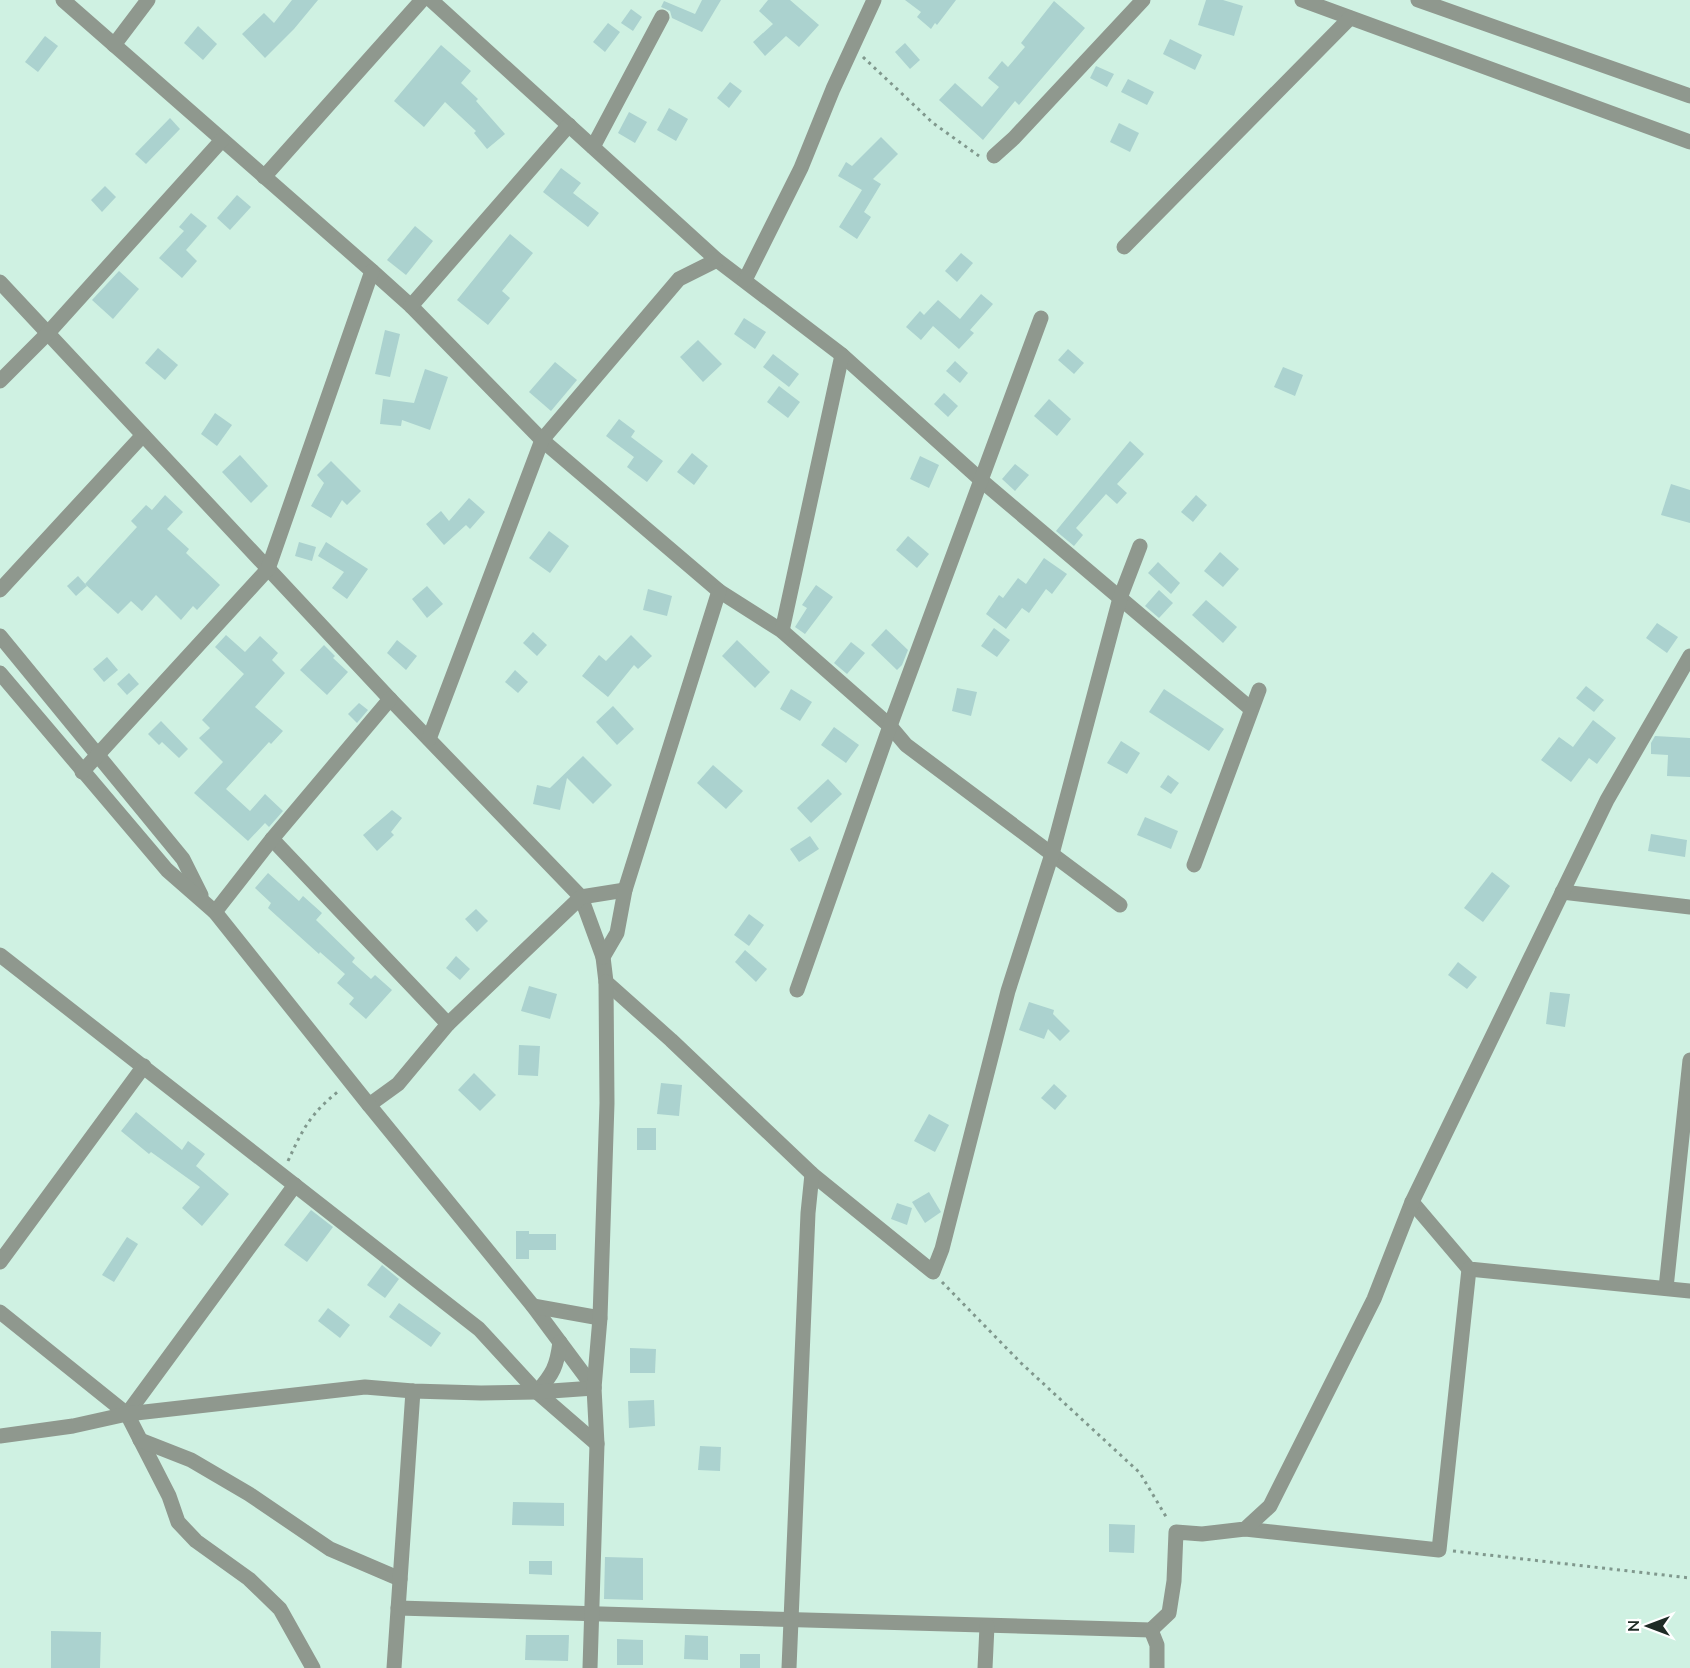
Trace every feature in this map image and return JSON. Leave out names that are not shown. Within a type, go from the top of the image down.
[{"type":"street","points":[[63,0],[411,306],[542,440],[719,591],[782,631],[890,726],[906,745],[1120,906]]},
{"type":"street","points":[[114,45],[148,0]]},
{"type":"street","points":[[264,177],[422,0]]},
{"type":"street","points":[[431,0],[717,260],[842,355],[982,480],[1251,709]]},
{"type":"street","points":[[745,280],[801,168],[833,89],[874,0]]},
{"type":"street","points":[[994,156],[1014,138],[1143,0]]},
{"type":"street","points":[[1302,0],[1690,142]]},
{"type":"street","points":[[1418,0],[1690,96]]},
{"type":"street","points":[[593,147],[662,17]]},
{"type":"street","points":[[1124,247],[1350,18]]},
{"type":"street","points":[[411,306],[569,125]]},
{"type":"street","points":[[0,381],[48,333],[222,140]]},
{"type":"street","points":[[429,739],[542,440],[679,279],[717,260]]},
{"type":"street","points":[[82,772],[268,569],[372,271]]},
{"type":"street","points":[[0,282],[390,699],[581,897],[603,957],[606,982],[607,1103],[600,1318],[594,1388],[597,1444],[590,1668]]},
{"type":"street","points":[[797,990],[890,726],[1041,318]]},
{"type":"street","points":[[782,631],[842,355]]},
{"type":"street","points":[[0,590],[143,435]]},
{"type":"street","points":[[606,982],[812,1174],[933,1272],[942,1249],[1008,991],[1052,855],[1120,598],[1140,546]]},
{"type":"street","points":[[603,957],[617,933],[625,890],[719,591]]},
{"type":"street","points":[[0,636],[183,859],[203,900]]},
{"type":"street","points":[[1245,1529],[1270,1506],[1374,1299],[1412,1202],[1562,892],[1608,800],[1690,658]]},
{"type":"street","points":[[0,673],[167,870],[215,912],[532,1306],[594,1388]]},
{"type":"street","points":[[1194,865],[1259,690]]},
{"type":"street","points":[[215,912],[272,839],[390,699]]},
{"type":"street","points":[[272,839],[448,1024]]},
{"type":"street","points":[[369,1105],[398,1084],[448,1024],[581,897],[625,890]]},
{"type":"street","points":[[1562,892],[1690,907]]},
{"type":"street","points":[[0,955],[479,1329],[537,1392],[597,1444]]},
{"type":"street","points":[[1666,1288],[1690,1060]]},
{"type":"street","points":[[0,1262],[144,1066]]},
{"type":"street","points":[[789,1668],[808,1212],[812,1174]]},
{"type":"street","points":[[127,1414],[295,1185]]},
{"type":"street","points":[[1412,1202],[1469,1269],[1690,1291]]},
{"type":"street","points":[[398,1608],[1151,1630],[1169,1613],[1174,1581],[1176,1532],[1202,1534],[1245,1529],[1439,1550],[1469,1269]]},
{"type":"street","points":[[532,1306],[600,1318]]},
{"type":"street","points":[[0,1312],[127,1414],[169,1496],[178,1522],[196,1541],[249,1579],[280,1609],[313,1668]]},
{"type":"street","points":[[537,1392],[551,1376],[558,1361],[560,1342]]},
{"type":"street","points":[[0,1436],[73,1426],[127,1414],[365,1387],[413,1391],[537,1392],[594,1388]]},
{"type":"street","points":[[394,1668],[413,1391]]},
{"type":"street","points":[[140,1440],[191,1460],[249,1494],[330,1549],[400,1579]]},
{"type":"street","points":[[985,1668],[987,1626]]},
{"type":"street","points":[[1151,1630],[1157,1645],[1157,1668]]},
{"type":"path","points":[[853,48],[933,123],[975,154],[985,157],[994,156]]},
{"type":"path","points":[[282,1175],[300,1134],[318,1107],[351,1082]]},
{"type":"path","points":[[933,1272],[1021,1363],[1140,1473],[1176,1532]]},
{"type":"path","points":[[1439,1550],[1690,1578]]},
{"type":"building","points":[[292,0],[318,0],[294,29],[265,58],[242,34],[264,13],[274,23]]},
{"type":"building","points":[[702,0],[721,0],[702,32],[672,18],[670,11],[661,7],[664,1],[695,14]]},
{"type":"building","points":[[768,0],[790,0],[819,25],[799,47],[786,36],[765,56],[753,42],[773,24],[759,11]]},
{"type":"building","points":[[905,0],[956,0],[937,25],[935,23],[931,29],[917,17],[921,12]]},
{"type":"building","points":[[1206,0],[1223,0],[1243,6],[1234,36],[1198,25]]},
{"type":"building","points":[[1054,1],[1085,28],[1019,105],[1015,101],[983,140],[939,100],[955,83],[982,107],[999,87],[988,78],[1002,61],[1008,67],[1025,47],[1021,43]]},
{"type":"building","points":[[631,9],[642,17],[633,31],[621,23]]},
{"type":"building","points":[[608,23],[620,32],[605,52],[593,42]]},
{"type":"building","points":[[198,26],[217,44],[203,60],[184,43]]},
{"type":"building","points":[[45,36],[58,46],[38,72],[25,62]]},
{"type":"building","points":[[1170,39],[1202,55],[1195,70],[1163,54]]},
{"type":"building","points":[[905,43],[920,60],[910,69],[895,52]]},
{"type":"building","points":[[441,45],[471,71],[461,83],[478,99],[476,101],[505,134],[487,149],[474,133],[476,131],[445,102],[424,127],[394,101]]},
{"type":"building","points":[[1096,66],[1114,74],[1107,87],[1090,78]]},
{"type":"building","points":[[1128,79],[1154,92],[1147,105],[1121,92]]},
{"type":"building","points":[[730,82],[742,91],[729,108],[717,98]]},
{"type":"building","points":[[669,108],[688,119],[676,141],[657,130]]},
{"type":"building","points":[[629,112],[647,122],[635,143],[618,133]]},
{"type":"building","points":[[170,118],[180,129],[146,164],[135,154]]},
{"type":"building","points":[[1119,123],[1139,133],[1130,152],[1110,142]]},
{"type":"building","points":[[881,137],[898,154],[873,179],[881,184],[864,212],[871,217],[857,239],[839,227],[862,190],[838,176],[846,162],[852,166]]},
{"type":"building","points":[[561,168],[581,183],[573,193],[599,213],[588,227],[543,192]]},
{"type":"building","points":[[105,186],[116,197],[102,212],[91,200]]},
{"type":"building","points":[[237,195],[251,207],[230,230],[217,218]]},
{"type":"building","points":[[191,213],[207,226],[186,250],[197,261],[182,278],[159,258],[184,231],[179,227]]},
{"type":"building","points":[[415,226],[433,241],[406,275],[387,260]]},
{"type":"building","points":[[510,234],[533,253],[502,291],[510,298],[488,325],[457,300]]},
{"type":"building","points":[[961,253],[973,263],[957,282],[945,271]]},
{"type":"building","points":[[119,271],[139,289],[113,319],[92,300]]},
{"type":"building","points":[[981,294],[993,304],[970,330],[974,333],[959,349],[933,326],[921,340],[906,327],[920,311],[924,315],[938,300],[960,319]]},
{"type":"building","points":[[744,318],[766,332],[755,349],[734,334]]},
{"type":"building","points":[[385,330],[400,334],[390,377],[375,374]]},
{"type":"building","points":[[698,340],[722,364],[703,382],[680,357]]},
{"type":"building","points":[[158,348],[178,365],[165,380],[145,363]]},
{"type":"building","points":[[1068,349],[1084,363],[1074,374],[1058,360]]},
{"type":"building","points":[[773,354],[799,374],[789,387],[763,367]]},
{"type":"building","points":[[955,361],[968,373],[960,383],[946,371]]},
{"type":"building","points":[[555,362],[577,380],[551,411],[529,392]]},
{"type":"building","points":[[1283,367],[1303,375],[1295,396],[1274,387]]},
{"type":"building","points":[[425,369],[448,377],[430,430],[402,420],[401,426],[380,424],[383,399],[414,403]]},
{"type":"building","points":[[779,386],[800,402],[788,418],[767,402]]},
{"type":"building","points":[[944,393],[958,406],[948,417],[934,404]]},
{"type":"building","points":[[1049,399],[1071,419],[1057,436],[1034,416]]},
{"type":"building","points":[[215,413],[232,425],[217,446],[201,434]]},
{"type":"building","points":[[619,419],[635,431],[631,437],[663,461],[647,482],[627,467],[634,457],[606,436]]},
{"type":"building","points":[[1130,441],[1144,454],[1117,484],[1127,493],[1117,504],[1106,494],[1076,528],[1083,535],[1074,546],[1056,531]]},
{"type":"building","points":[[692,453],[708,466],[694,485],[677,472]]},
{"type":"building","points":[[240,455],[268,486],[251,503],[222,472]]},
{"type":"building","points":[[920,456],[939,465],[929,488],[910,479]]},
{"type":"building","points":[[331,461],[361,491],[347,505],[342,500],[331,518],[311,506],[324,483],[317,475]]},
{"type":"building","points":[[1015,464],[1029,475],[1015,491],[1002,479]]},
{"type":"building","points":[[1671,484],[1690,490],[1690,523],[1661,515]]},
{"type":"building","points":[[165,495],[183,512],[167,529],[189,549],[186,553],[220,585],[197,610],[193,606],[181,620],[156,595],[142,611],[131,601],[118,614],[85,584],[137,527],[131,521],[146,505],[152,510]]},
{"type":"building","points":[[1196,495],[1207,505],[1193,522],[1181,512]]},
{"type":"building","points":[[469,498],[485,512],[470,529],[466,525],[444,545],[426,524],[441,511],[449,521]]},
{"type":"building","points":[[549,531],[569,546],[550,573],[529,558]]},
{"type":"building","points":[[908,536],[929,554],[917,568],[896,550]]},
{"type":"building","points":[[299,542],[316,547],[312,561],[295,556]]},
{"type":"building","points":[[326,542],[368,569],[347,599],[332,588],[344,572],[318,556]]},
{"type":"building","points":[[1220,552],[1239,569],[1223,587],[1204,571]]},
{"type":"building","points":[[1044,558],[1067,574],[1052,594],[1046,589],[1029,613],[1022,608],[1006,629],[986,614],[999,595],[1003,598],[1018,578],[1026,584]]},
{"type":"building","points":[[1158,562],[1180,583],[1171,594],[1148,573]]},
{"type":"building","points":[[78,576],[87,586],[76,596],[67,586]]},
{"type":"building","points":[[816,585],[833,597],[805,634],[795,627],[807,608],[802,605]]},
{"type":"building","points":[[427,586],[443,604],[427,618],[412,599]]},
{"type":"building","points":[[648,589],[672,596],[667,616],[643,610]]},
{"type":"building","points":[[1159,590],[1173,603],[1159,618],[1145,606]]},
{"type":"building","points":[[1206,600],[1237,627],[1223,643],[1192,615]]},
{"type":"building","points":[[1657,623],[1678,637],[1667,653],[1646,638]]},
{"type":"building","points":[[994,628],[1010,640],[997,657],[981,646]]},
{"type":"building","points":[[886,629],[908,650],[902,665],[897,670],[871,645]]},
{"type":"building","points":[[533,632],[547,645],[537,656],[523,643]]},
{"type":"building","points":[[226,635],[245,652],[260,636],[278,653],[272,660],[285,673],[255,707],[283,731],[271,744],[269,742],[226,789],[250,811],[265,794],[283,811],[269,827],[265,823],[248,841],[194,793],[223,762],[199,738],[210,728],[202,720],[244,674],[215,647]]},
{"type":"building","points":[[631,635],[652,656],[638,669],[634,665],[608,697],[582,676],[599,655],[606,661]]},
{"type":"building","points":[[397,640],[417,656],[406,670],[387,653]]},
{"type":"building","points":[[737,640],[770,672],[755,688],[722,656]]},
{"type":"building","points":[[851,642],[865,653],[847,674],[834,663]]},
{"type":"building","points":[[324,645],[335,656],[333,658],[348,672],[327,695],[300,670]]},
{"type":"building","points":[[107,657],[118,670],[104,682],[93,669]]},
{"type":"building","points":[[515,670],[528,682],[518,693],[505,682]]},
{"type":"building","points":[[129,673],[139,684],[127,695],[117,684]]},
{"type":"building","points":[[1586,686],[1604,700],[1594,712],[1576,698]]},
{"type":"building","points":[[957,688],[977,692],[971,716],[952,711]]},
{"type":"building","points":[[791,689],[812,702],[800,721],[780,709]]},
{"type":"building","points":[[1164,689],[1224,729],[1209,751],[1149,712]]},
{"type":"building","points":[[359,703],[368,710],[357,723],[348,714]]},
{"type":"building","points":[[613,706],[634,729],[617,745],[596,722]]},
{"type":"building","points":[[1593,720],[1616,738],[1597,764],[1589,758],[1571,782],[1541,760],[1559,737],[1573,747]]},
{"type":"building","points":[[161,721],[188,749],[179,758],[162,742],[159,745],[148,734]]},
{"type":"building","points":[[834,727],[859,745],[846,763],[821,745]]},
{"type":"building","points":[[1655,736],[1690,738],[1690,777],[1667,776],[1668,755],[1651,754],[1651,743]]},
{"type":"building","points":[[1121,741],[1140,753],[1127,774],[1107,763]]},
{"type":"building","points":[[583,756],[612,785],[593,804],[567,778],[560,810],[533,804],[537,785],[550,788]]},
{"type":"building","points":[[713,765],[743,791],[726,809],[697,783]]},
{"type":"building","points":[[1168,775],[1179,783],[1171,794],[1160,787]]},
{"type":"building","points":[[828,779],[842,794],[811,823],[797,808]]},
{"type":"building","points":[[392,810],[402,818],[391,832],[394,835],[377,851],[363,835]]},
{"type":"building","points":[[1145,817],[1178,831],[1171,849],[1137,835]]},
{"type":"building","points":[[1651,834],[1687,840],[1685,857],[1648,851]]},
{"type":"building","points":[[810,836],[819,849],[799,862],[790,849]]},
{"type":"building","points":[[1492,872],[1510,886],[1483,922],[1464,908]]},
{"type":"building","points":[[268,873],[299,901],[303,896],[322,913],[316,920],[355,958],[352,962],[371,979],[375,975],[392,990],[366,1019],[349,1004],[354,998],[337,983],[345,974],[268,908],[271,903],[255,888]]},
{"type":"building","points":[[476,909],[488,921],[477,932],[465,919]]},
{"type":"building","points":[[749,914],[764,925],[749,946],[734,935]]},
{"type":"building","points":[[745,950],[767,969],[756,982],[735,962]]},
{"type":"building","points":[[456,956],[470,969],[460,980],[446,968]]},
{"type":"building","points":[[1458,962],[1477,977],[1467,989],[1448,975]]},
{"type":"building","points":[[529,986],[557,994],[550,1019],[521,1011]]},
{"type":"building","points":[[1550,992],[1570,994],[1565,1027],[1546,1024]]},
{"type":"building","points":[[1029,1002],[1054,1010],[1053,1014],[1070,1031],[1060,1041],[1048,1029],[1044,1039],[1019,1030]]},
{"type":"building","points":[[519,1045],[540,1046],[538,1076],[518,1075]]},
{"type":"building","points":[[474,1073],[496,1095],[480,1111],[458,1090]]},
{"type":"building","points":[[661,1083],[682,1085],[679,1116],[657,1114]]},
{"type":"building","points":[[1054,1084],[1067,1096],[1055,1110],[1041,1098]]},
{"type":"building","points":[[136,1112],[182,1150],[188,1141],[205,1154],[196,1166],[229,1194],[202,1226],[182,1208],[200,1187],[151,1152],[149,1154],[121,1131]]},
{"type":"building","points":[[929,1114],[949,1125],[935,1152],[914,1141]]},
{"type":"building","points":[[637,1128],[656,1128],[656,1150],[637,1150]]},
{"type":"building","points":[[929,1192],[941,1212],[925,1223],[912,1202]]},
{"type":"building","points":[[897,1203],[912,1208],[907,1225],[891,1219]]},
{"type":"building","points":[[311,1210],[333,1227],[307,1262],[284,1245]]},
{"type":"building","points":[[516,1231],[529,1231],[529,1234],[556,1234],[556,1250],[529,1250],[529,1259],[516,1259]]},
{"type":"building","points":[[127,1237],[138,1244],[114,1282],[102,1275]]},
{"type":"building","points":[[382,1265],[399,1279],[385,1298],[367,1285]]},
{"type":"building","points":[[399,1303],[441,1333],[431,1347],[389,1317]]},
{"type":"building","points":[[328,1308],[350,1325],[340,1338],[318,1321]]},
{"type":"building","points":[[630,1348],[656,1349],[655,1373],[630,1373]]},
{"type":"building","points":[[654,1400],[655,1426],[629,1428],[628,1401]]},
{"type":"building","points":[[700,1446],[721,1447],[720,1471],[698,1470]]},
{"type":"building","points":[[513,1502],[564,1503],[564,1526],[512,1525]]},
{"type":"building","points":[[1109,1524],[1135,1525],[1134,1553],[1109,1552]]},
{"type":"building","points":[[605,1557],[643,1558],[643,1600],[604,1599]]},
{"type":"building","points":[[529,1561],[552,1561],[552,1575],[529,1574]]},
{"type":"building","points":[[51,1631],[101,1632],[100,1668],[51,1668]]},
{"type":"building","points":[[526,1635],[569,1635],[568,1661],[525,1660]]},
{"type":"building","points":[[685,1635],[708,1636],[708,1660],[684,1659]]},
{"type":"building","points":[[617,1639],[643,1640],[643,1665],[617,1665]]},
{"type":"building","points":[[740,1654],[760,1654],[760,1668],[740,1668]]}]
